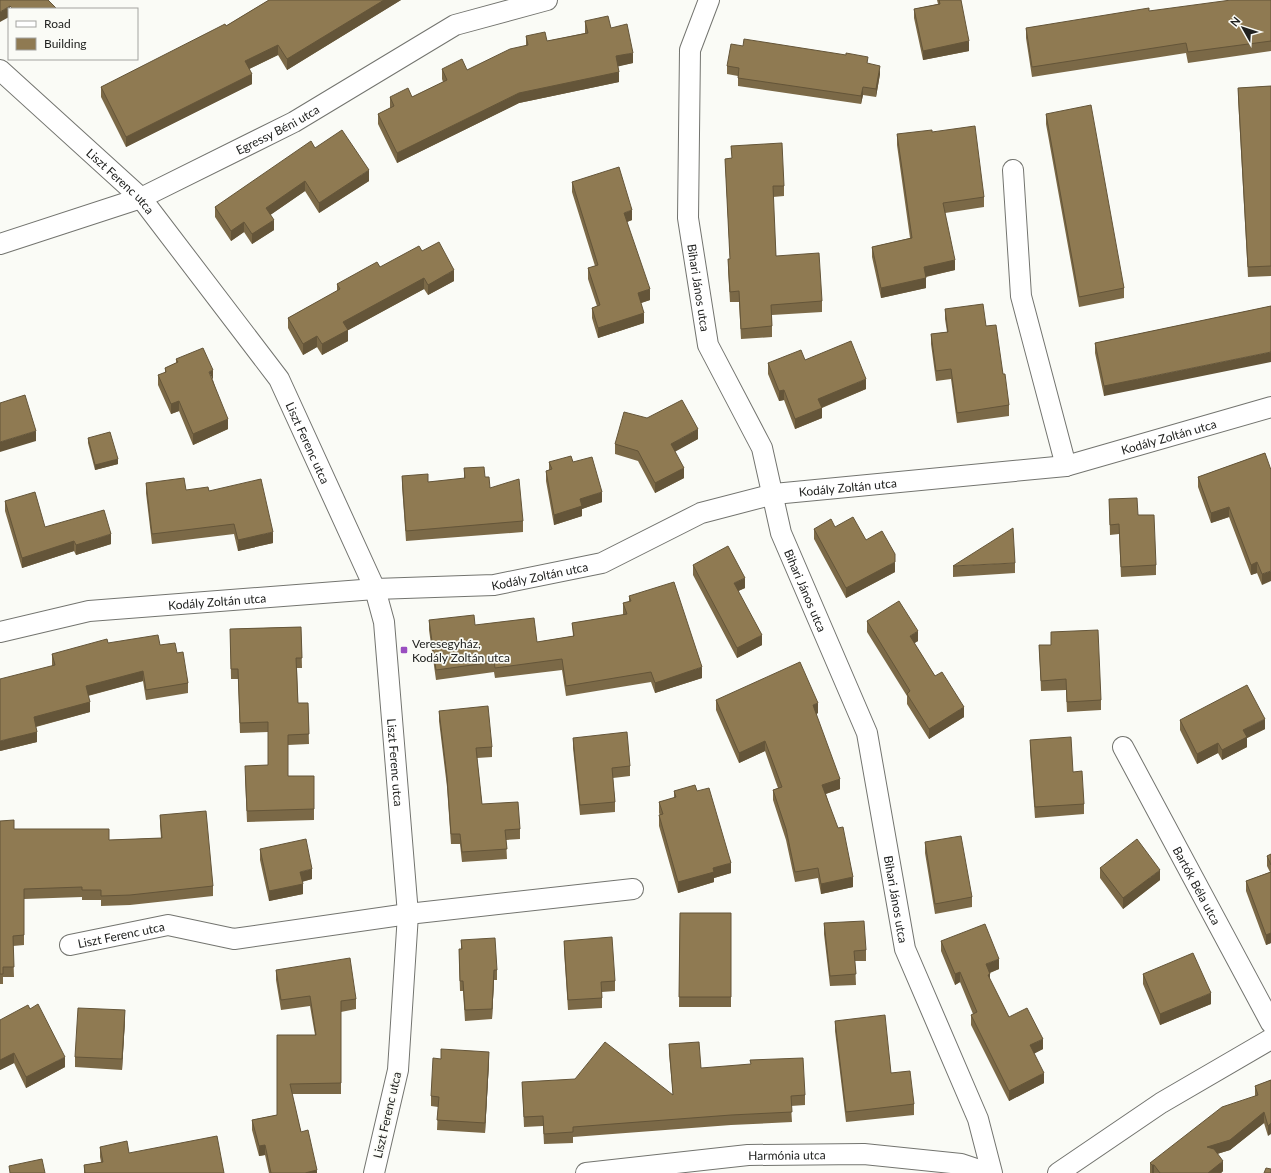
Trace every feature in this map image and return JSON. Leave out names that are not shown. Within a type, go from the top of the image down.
[{"type":"street","name":"Egressy Béni utca","points":[[0,244],[141,198],[294,122],[455,25],[547,0]]},
{"type":"street","name":"Bihari János utca","points":[[709,0],[690,50],[688,218],[708,345],[762,448],[774,494],[781,533],[867,733],[905,949],[978,1119],[992,1173]]},
{"type":"street","name":"Liszt Ferenc utca","points":[[0,70],[141,198],[279,379],[375,589],[384,622],[408,914],[398,1070],[374,1173]]},
{"type":"street","points":[[1013,170],[1021,296],[1066,466]]},
{"type":"street","name":"Kodály Zoltán utca","points":[[0,632],[90,612],[375,589],[494,585],[602,563],[701,513],[774,494],[1066,466],[1271,407]]},
{"type":"street","name":"Bartók Béla utca","points":[[1124,747],[1271,1023]]},
{"type":"street","name":"Liszt Ferenc utca","points":[[70,945],[168,925],[234,939],[408,914],[633,889]]},
{"type":"street","points":[[1058,1173],[1161,1103],[1271,1039]]},
{"type":"street","name":"Harmónia utca","points":[[586,1173],[748,1155],[864,1154],[961,1164],[988,1173]]},
{"type":"building","points":[[0,0],[48,0],[56,8],[12,8],[10,6],[0,12]]},
{"type":"building","points":[[269,0],[384,0],[287,59],[278,45],[245,61],[252,74],[126,137],[101,87],[225,24],[226,26]]},
{"type":"building","points":[[939,0],[961,0],[969,41],[923,51],[914,9],[940,4]]},
{"type":"building","points":[[1231,0],[1271,0],[1271,41],[1188,52],[1186,43],[1032,67],[1026,28],[1149,8],[1149,11]]},
{"type":"building","points":[[608,16],[611,28],[627,24],[633,53],[616,56],[619,72],[519,93],[397,153],[378,114],[394,106],[390,97],[408,88],[412,97],[447,80],[442,69],[462,59],[467,70],[510,49],[528,45],[526,36],[545,32],[547,41],[588,33],[585,21]]},
{"type":"building","points":[[744,39],[868,57],[867,63],[880,66],[876,89],[863,87],[861,96],[738,78],[739,68],[727,66],[731,44],[743,46]]},
{"type":"building","points":[[1271,86],[1271,266],[1248,267],[1238,88]]},
{"type":"building","points":[[1091,105],[1124,288],[1079,297],[1046,114]]},
{"type":"building","points":[[975,126],[984,197],[943,203],[955,260],[924,267],[926,278],[881,288],[872,247],[912,238],[897,134],[932,130],[932,132]]},
{"type":"building","points":[[342,130],[369,170],[319,203],[305,181],[266,208],[274,220],[252,234],[244,222],[231,231],[215,207],[311,141],[315,148]]},
{"type":"building","points":[[782,143],[784,186],[773,186],[776,256],[819,253],[822,301],[771,305],[772,326],[741,329],[739,291],[730,292],[728,259],[730,259],[725,159],[732,158],[731,146]]},
{"type":"building","points":[[619,167],[632,210],[624,213],[650,289],[638,293],[644,313],[598,328],[592,308],[600,305],[588,268],[598,265],[572,182]]},
{"type":"building","points":[[439,242],[454,270],[428,285],[424,278],[343,322],[348,330],[322,344],[317,336],[303,344],[288,318],[340,289],[337,284],[377,262],[380,267],[419,246],[422,251]]},
{"type":"building","points":[[983,304],[986,326],[996,325],[1009,405],[957,413],[951,369],[936,371],[931,334],[948,332],[945,309]]},
{"type":"building","points":[[1271,306],[1271,352],[1104,386],[1095,343]]},
{"type":"building","points":[[851,341],[866,379],[818,399],[822,408],[795,419],[784,390],[779,391],[768,363],[801,350],[805,360]]},
{"type":"building","points":[[203,348],[213,370],[209,372],[228,419],[193,434],[179,401],[171,404],[158,375],[166,372],[165,368],[178,362],[176,359]]},
{"type":"building","points":[[25,395],[36,431],[0,442],[0,403]]},
{"type":"building","points":[[682,400],[698,429],[671,444],[684,468],[655,483],[638,451],[615,444],[624,412],[647,418]]},
{"type":"building","points":[[110,432],[118,459],[95,465],[88,438]]},
{"type":"building","points":[[1265,453],[1271,470],[1271,571],[1262,574],[1257,562],[1251,565],[1229,507],[1211,513],[1198,477]]},
{"type":"building","points":[[571,456],[573,462],[592,457],[602,492],[580,499],[582,506],[554,515],[546,471],[552,469],[549,462]]},
{"type":"building","points":[[484,467],[485,477],[489,477],[490,488],[519,479],[523,521],[406,531],[402,476],[428,474],[428,482],[465,478],[464,468]]},
{"type":"building","points":[[184,478],[186,490],[208,487],[209,491],[261,479],[273,532],[238,540],[234,524],[152,534],[146,483]]},
{"type":"building","points":[[35,492],[45,527],[104,510],[111,534],[76,545],[74,541],[22,558],[5,501]]},
{"type":"building","points":[[1137,498],[1138,515],[1154,515],[1156,565],[1121,567],[1119,524],[1110,525],[1109,499]]},
{"type":"building","points":[[853,517],[866,540],[882,531],[895,554],[895,562],[846,588],[814,529],[831,519],[835,527]]},
{"type":"building","points":[[1013,528],[1015,563],[953,566]]},
{"type":"building","points":[[728,546],[745,578],[734,583],[762,635],[737,648],[693,565]]},
{"type":"building","points":[[674,582],[702,667],[655,683],[651,672],[566,686],[562,659],[495,668],[494,662],[436,670],[429,620],[474,615],[475,625],[534,618],[537,642],[574,636],[572,623],[627,614],[623,603],[631,601],[629,596]]},
{"type":"building","points":[[899,601],[918,631],[910,636],[935,676],[942,672],[964,707],[929,729],[907,694],[910,691],[867,621]]},
{"type":"building","points":[[301,627],[302,658],[296,658],[298,703],[308,703],[309,734],[288,735],[288,776],[314,776],[314,809],[247,811],[245,766],[268,765],[268,722],[240,723],[238,669],[231,669],[230,629]]},
{"type":"building","points":[[1098,630],[1101,700],[1067,702],[1066,679],[1041,681],[1039,645],[1051,645],[1051,632]]},
{"type":"building","points":[[158,635],[160,645],[175,643],[177,653],[183,652],[188,683],[146,690],[143,671],[86,686],[90,702],[34,717],[37,732],[0,741],[0,679],[55,665],[52,654],[107,639],[108,643]]},
{"type":"building","points":[[800,662],[818,703],[813,705],[840,779],[822,785],[838,828],[843,827],[853,877],[821,884],[818,868],[795,872],[786,829],[773,790],[782,787],[765,741],[739,753],[716,700]]},
{"type":"building","points":[[1247,685],[1265,719],[1243,730],[1247,737],[1222,750],[1218,743],[1197,754],[1180,720]]},
{"type":"building","points":[[488,706],[492,747],[476,748],[482,804],[518,802],[520,829],[505,830],[507,849],[462,852],[460,834],[451,834],[447,777],[439,711]]},
{"type":"building","points":[[627,732],[630,766],[612,768],[615,802],[580,805],[573,738]]},
{"type":"building","points":[[1071,737],[1073,772],[1082,771],[1084,804],[1035,807],[1030,740]]},
{"type":"building","points":[[695,785],[697,791],[709,788],[731,863],[713,868],[714,872],[678,882],[659,815],[663,814],[659,802],[676,797],[674,791]]},
{"type":"building","points":[[206,811],[213,886],[130,895],[101,896],[101,890],[82,890],[82,887],[24,889],[24,935],[13,936],[14,967],[3,967],[3,974],[0,974],[0,821],[14,820],[14,829],[109,829],[109,840],[162,838],[160,815]]},
{"type":"building","points":[[961,836],[972,897],[935,904],[925,842]]},
{"type":"building","points":[[306,839],[312,869],[300,872],[303,884],[269,891],[260,849]]},
{"type":"building","points":[[1137,839],[1160,870],[1123,898],[1100,868]]},
{"type":"building","points":[[1271,854],[1271,865],[1267,856]]},
{"type":"building","points":[[1271,872],[1271,933],[1266,935],[1246,881]]},
{"type":"building","points":[[680,913],[731,913],[731,997],[679,997]]},
{"type":"building","points":[[864,921],[866,950],[854,951],[856,974],[830,976],[824,923]]},
{"type":"building","points":[[985,924],[999,959],[986,964],[990,974],[988,975],[1009,1017],[1027,1008],[1043,1039],[1030,1045],[1044,1073],[1009,1091],[971,1015],[977,1012],[960,972],[955,974],[941,941]]},
{"type":"building","points":[[612,937],[615,981],[601,982],[602,998],[568,1000],[564,941]]},
{"type":"building","points":[[495,938],[497,970],[494,970],[492,1009],[465,1010],[463,981],[460,981],[459,949],[462,949],[461,940]]},
{"type":"building","points":[[1193,953],[1211,993],[1160,1014],[1143,974]]},
{"type":"building","points":[[350,958],[356,999],[341,1001],[341,1083],[290,1084],[301,1132],[308,1130],[317,1170],[305,1173],[271,1173],[265,1145],[259,1146],[252,1120],[277,1115],[277,1035],[316,1035],[310,996],[281,1000],[276,970]]},
{"type":"building","points":[[38,1004],[65,1057],[26,1077],[14,1053],[0,1060],[0,1020],[28,1005],[30,1009]]},
{"type":"building","points":[[78,1008],[125,1010],[122,1059],[75,1057]]},
{"type":"building","points":[[885,1015],[891,1073],[910,1071],[914,1104],[846,1112],[835,1021]]},
{"type":"building","points":[[605,1042],[673,1095],[669,1044],[699,1042],[701,1068],[751,1064],[750,1060],[803,1058],[805,1095],[791,1096],[792,1112],[573,1127],[573,1132],[544,1134],[543,1116],[524,1117],[522,1082],[575,1079]]},
{"type":"building","points":[[441,1049],[489,1052],[485,1123],[437,1120],[439,1097],[431,1096],[433,1058],[441,1059]]},
{"type":"building","points":[[1271,1080],[1271,1123],[1268,1126],[1264,1112],[1230,1140],[1207,1147],[1214,1149],[1223,1161],[1208,1173],[1160,1173],[1154,1165],[1150,1163],[1222,1107],[1258,1095],[1255,1086]]},
{"type":"building","points":[[217,1136],[224,1173],[85,1173],[84,1165],[103,1162],[100,1147],[127,1141],[129,1153]]},
{"type":"building","points":[[42,1159],[45,1173],[10,1173],[9,1166]]},
{"type":"building","points":[[1266,1168],[1271,1169],[1271,1173],[1264,1173]]},
{"type":"place","name":"Veresegyház, Kodály Zoltán utca","points":[[404,650]]}]
